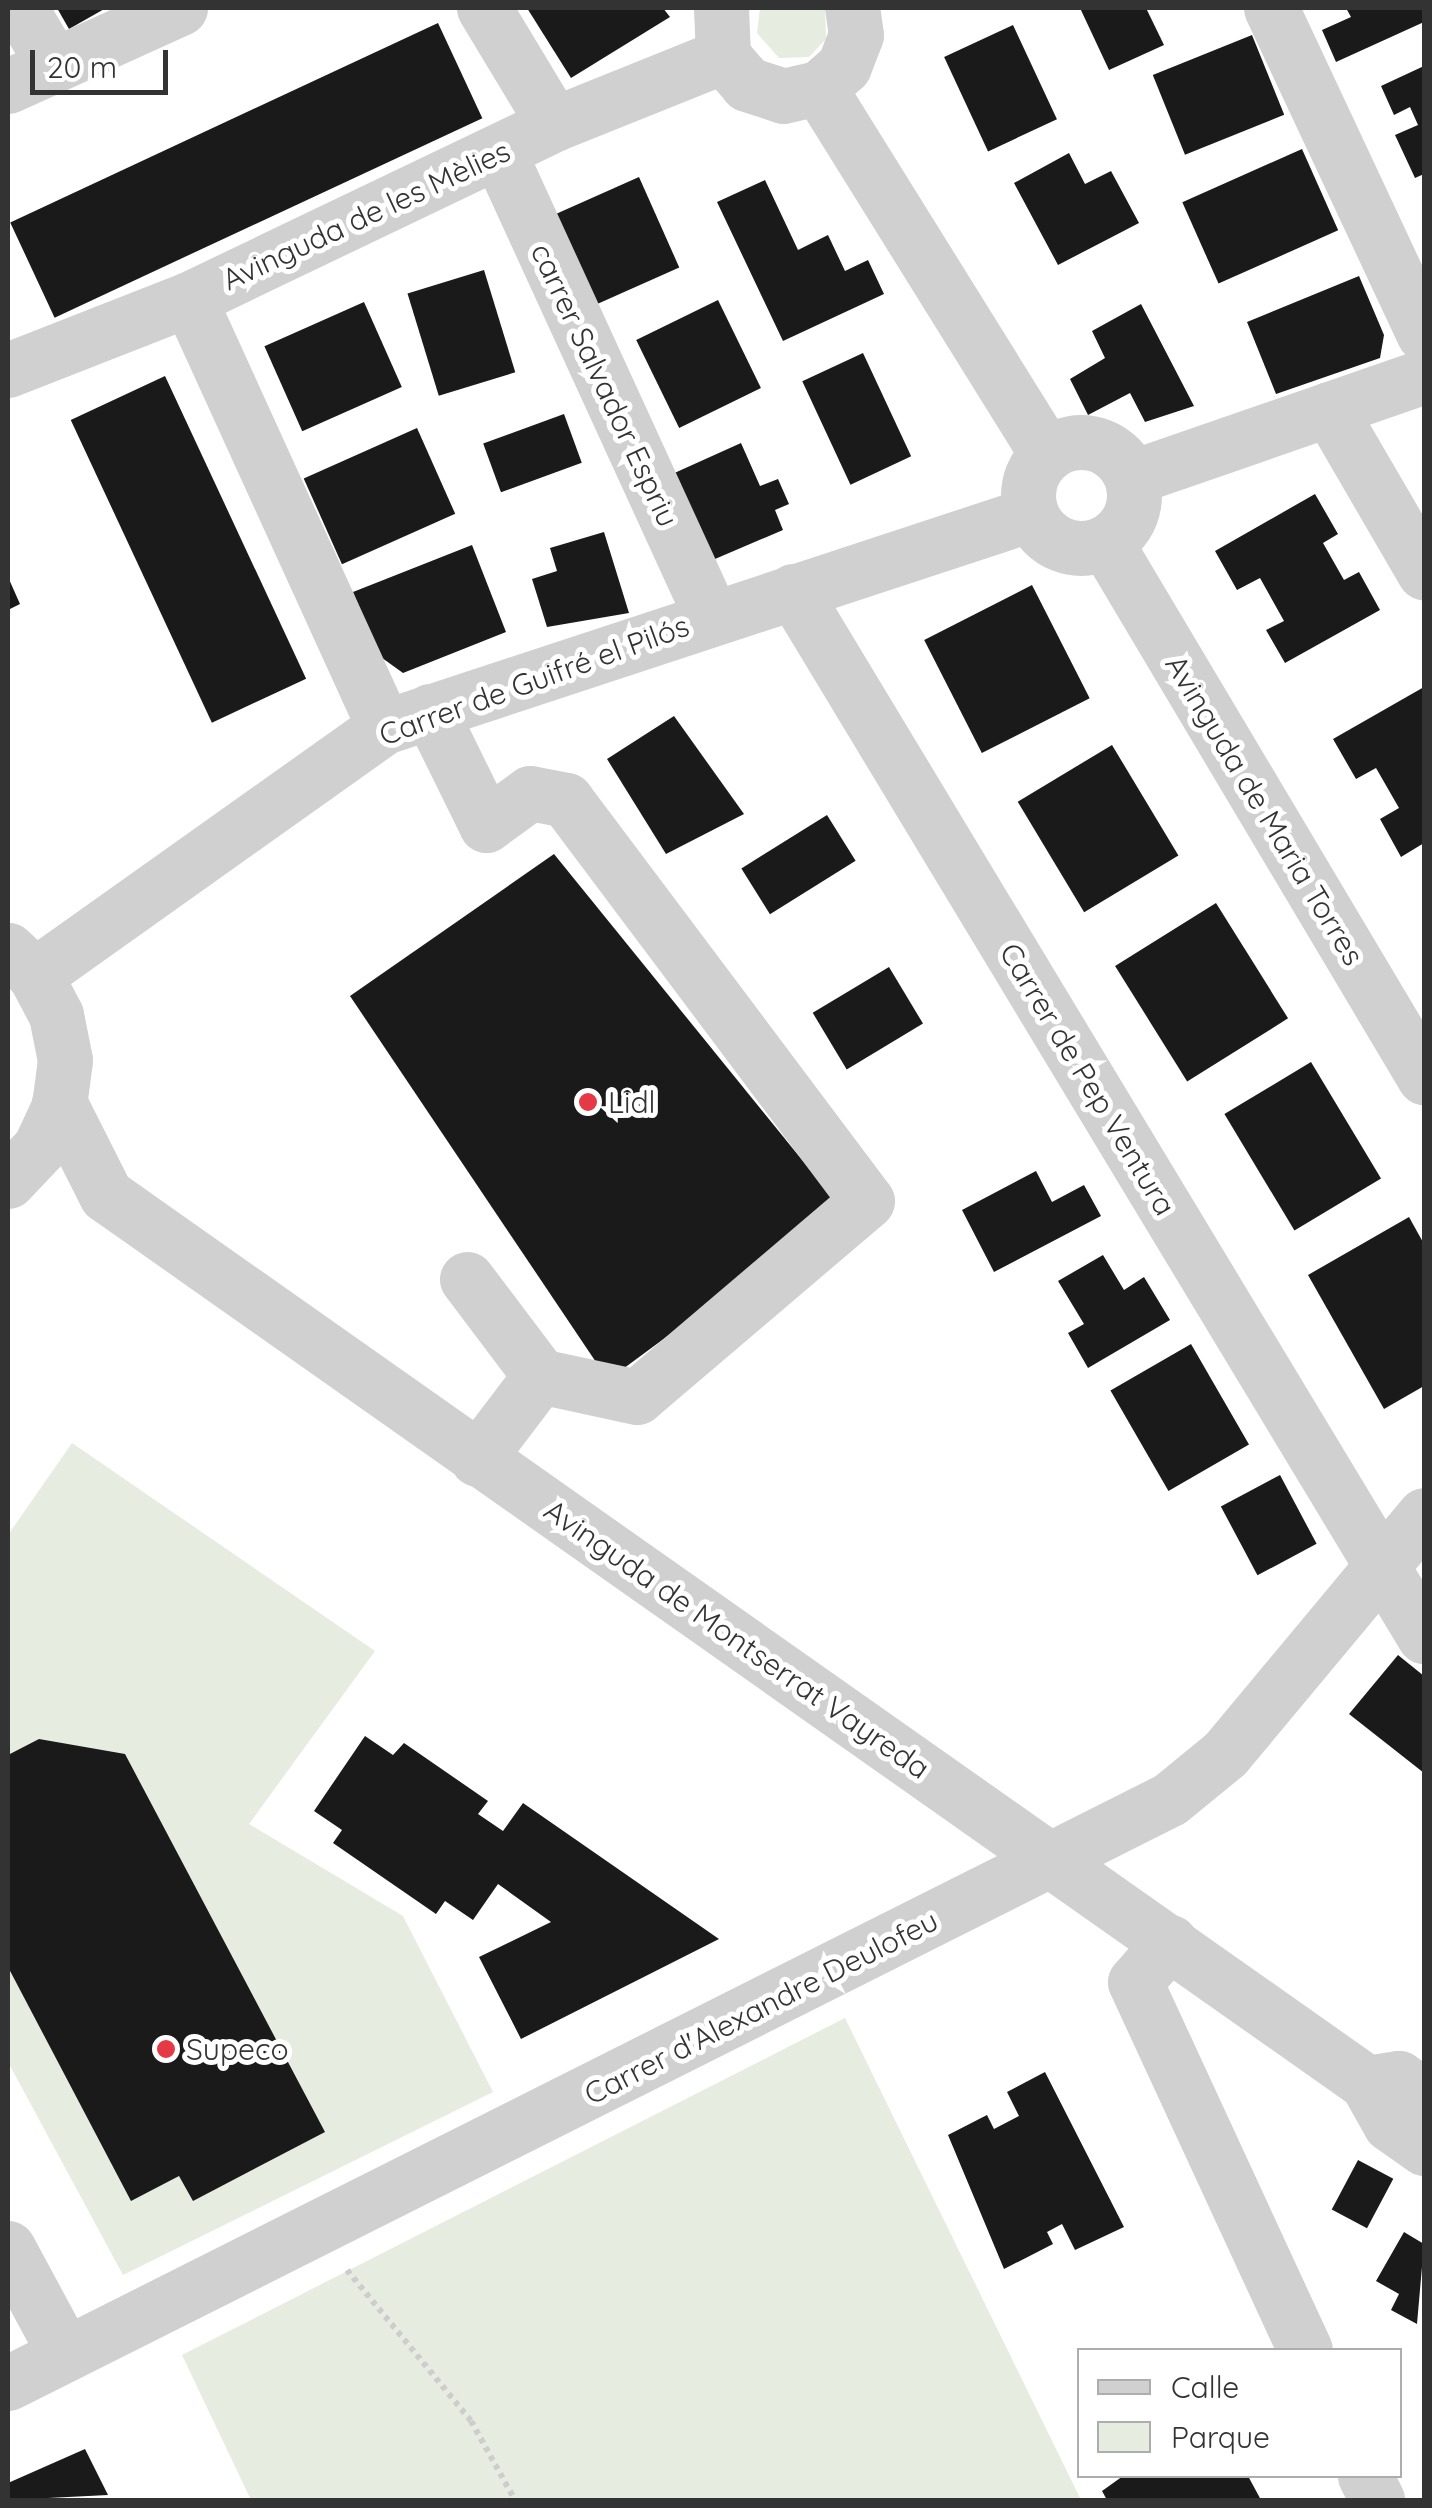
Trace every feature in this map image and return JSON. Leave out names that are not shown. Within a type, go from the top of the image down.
[{"type":"street","points":[[20,8],[31,76],[180,8]]},
{"type":"street","points":[[484,8],[554,124]]},
{"type":"street","points":[[852,8],[856,35],[844,66],[819,88],[1046,453]]},
{"type":"street","points":[[1271,8],[1424,334]]},
{"type":"street","name":"Avinguda de les Mèlies","points":[[8,370],[189,299],[499,153],[722,32],[747,84],[783,96],[819,88]]},
{"type":"street","name":"carrer Salvador Espriu","points":[[499,153],[711,616]]},
{"type":"street","points":[[189,299],[407,719],[486,826],[530,793],[566,800],[868,1200],[638,1398],[540,1376],[467,1279]]},
{"type":"street","points":[[1133,477],[1424,376]]},
{"type":"street","points":[[1329,409],[1424,572]]},
{"type":"street","points":[[1096,442],[1133,477],[1136,502],[1106,543],[1054,541],[1031,514],[1033,470],[1046,453],[1096,442]]},
{"type":"street","name":"Carrer de Guifré el Pilós","points":[[21,962],[407,719],[1031,514]]},
{"type":"street","name":"Avinguda de Maria Torres","points":[[1106,543],[1424,1077]]},
{"type":"street","name":"Carrer de Pep Ventura","points":[[793,592],[1424,1636]]},
{"type":"street","points":[[8,1181],[40,1147],[59,1102],[59,1030],[21,962]]},
{"type":"street","name":"Avinguda de Montserrat Vayreda","points":[[59,1102],[106,1195],[1052,1858],[1367,2084],[1390,2124],[1424,2148]]},
{"type":"street","points":[[8,1190],[106,1195]]},
{"type":"street","points":[[477,1458],[540,1376]]},
{"type":"street","name":"Carrer d'Alexandre Deulofeu","points":[[8,2382],[1170,1799],[1225,1754],[1424,1515]]},
{"type":"street","points":[[1170,1942],[1135,1982],[1304,2348]]},
{"type":"street","points":[[1367,2084],[1399,2078],[1424,2096]]},
{"type":"street","points":[[8,2248],[66,2354]]},
{"type":"path","points":[[323,2225],[343,2264],[471,2421],[516,2500]]},
{"type":"green space","points":[[760,8],[825,8],[826,39],[809,57],[779,58],[757,33]]},
{"type":"green space","points":[[72,1443],[375,1651],[249,1824],[403,1916],[493,2092],[123,2275],[8,2062],[8,1535]]},
{"type":"green space","points":[[845,2018],[1081,2500],[251,2500],[182,2355]]},
{"type":"building","points":[[57,8],[106,8],[69,29]]},
{"type":"building","points":[[527,8],[663,8],[670,17],[571,78]]},
{"type":"building","points":[[1080,8],[1146,8],[1164,45],[1109,70]]},
{"type":"building","points":[[1346,8],[1424,8],[1424,22],[1336,62],[1322,30],[1351,17]]},
{"type":"building","points":[[438,23],[482,118],[55,318],[10,222]]},
{"type":"building","points":[[1013,25],[1057,119],[988,151],[944,57]]},
{"type":"building","points":[[1252,35],[1284,115],[1185,155],[1153,75]]},
{"type":"building","points":[[1424,66],[1424,174],[1415,178],[1395,135],[1418,125],[1410,107],[1394,115],[1381,86]]},
{"type":"building","points":[[1302,149],[1338,230],[1219,284],[1182,202]]},
{"type":"building","points":[[1069,153],[1085,184],[1111,171],[1139,223],[1058,265],[1014,183]]},
{"type":"building","points":[[639,177],[679,267],[589,308],[549,217]]},
{"type":"building","points":[[765,180],[798,250],[828,235],[845,271],[868,260],[884,294],[783,341],[717,202]]},
{"type":"building","points":[[484,270],[515,372],[439,396],[407,293]]},
{"type":"building","points":[[1359,276],[1384,335],[1380,358],[1276,394],[1247,322]]},
{"type":"building","points":[[718,300],[761,388],[679,428],[636,340]]},
{"type":"building","points":[[364,302],[402,387],[302,431],[264,346]]},
{"type":"building","points":[[1141,304],[1194,406],[1145,422],[1130,393],[1088,415],[1070,379],[1105,358],[1092,331]]},
{"type":"building","points":[[863,353],[911,456],[850,485],[802,381]]},
{"type":"building","points":[[165,376],[306,679],[212,723],[71,420]]},
{"type":"building","points":[[564,414],[582,463],[501,492],[483,443]]},
{"type":"building","points":[[417,428],[455,514],[342,564],[304,478]]},
{"type":"building","points":[[741,443],[760,486],[778,479],[789,504],[775,510],[783,530],[708,562],[670,475]]},
{"type":"building","points":[[1315,494],[1338,534],[1323,543],[1344,580],[1359,572],[1380,610],[1285,663],[1266,630],[1284,621],[1260,578],[1237,590],[1215,551]]},
{"type":"building","points":[[604,532],[629,613],[547,627],[532,579],[557,571],[550,548]]},
{"type":"building","points":[[472,545],[506,632],[403,673],[378,655],[353,592]]},
{"type":"building","points":[[8,577],[20,604],[8,610]]},
{"type":"building","points":[[1032,585],[1090,698],[982,753],[924,640]]},
{"type":"building","points":[[1424,687],[1424,843],[1401,857],[1380,819],[1399,808],[1376,768],[1356,779],[1333,739]]},
{"type":"building","points":[[674,716],[744,814],[666,854],[607,759]]},
{"type":"building","points":[[1112,745],[1178,856],[1084,912],[1018,802]]},
{"type":"building","points":[[827,815],[856,861],[770,914],[741,869]]},
{"type":"building","name":"Lidl","points":[[554,854],[841,1208],[608,1380],[350,996]]},
{"type":"building","points":[[1216,903],[1288,1018],[1187,1081],[1115,966]]},
{"type":"building","points":[[889,967],[923,1024],[847,1069],[813,1013]]},
{"type":"building","points":[[1311,1062],[1381,1179],[1294,1231],[1224,1114]]},
{"type":"building","points":[[1036,1171],[1052,1202],[1084,1185],[1101,1216],[994,1272],[962,1210]]},
{"type":"building","points":[[1409,1217],[1424,1244],[1424,1386],[1384,1409],[1308,1275]]},
{"type":"building","points":[[1103,1255],[1124,1290],[1144,1277],[1170,1320],[1088,1368],[1068,1333],[1084,1324],[1058,1281]]},
{"type":"building","points":[[1191,1344],[1249,1444],[1168,1491],[1110,1390]]},
{"type":"building","points":[[1280,1475],[1317,1544],[1257,1575],[1221,1506]]},
{"type":"building","points":[[1398,1655],[1424,1676],[1424,1773],[1349,1714]]},
{"type":"building","points":[[365,1736],[393,1755],[404,1743],[488,1801],[478,1814],[503,1831],[523,1803],[719,1939],[521,2039],[479,1957],[551,1922],[498,1884],[473,1920],[445,1901],[436,1914],[333,1843],[342,1830],[314,1811]]},
{"type":"building","name":"Supeco","points":[[39,1739],[125,1754],[325,2132],[193,2201],[179,2176],[131,2201],[8,1967],[8,1755]]},
{"type":"building","points":[[1045,2072],[1124,2227],[1075,2250],[1062,2224],[1047,2232],[1053,2244],[1004,2269],[948,2135],[987,2115],[994,2129],[1019,2116],[1007,2092]]},
{"type":"building","points":[[1358,2160],[1393,2179],[1367,2228],[1332,2209]]},
{"type":"building","points":[[1404,2232],[1424,2244],[1417,2324],[1391,2310],[1399,2294],[1376,2281]]},
{"type":"building","points":[[85,2449],[108,2495],[8,2500],[8,2483]]},
{"type":"building","points":[[1120,2478],[1249,2478],[1261,2500],[1107,2500],[1102,2491]]},
{"type":"place","name":"Lidl","points":[[588,1102]]},
{"type":"place","name":"Supeco","points":[[166,2049]]}]
